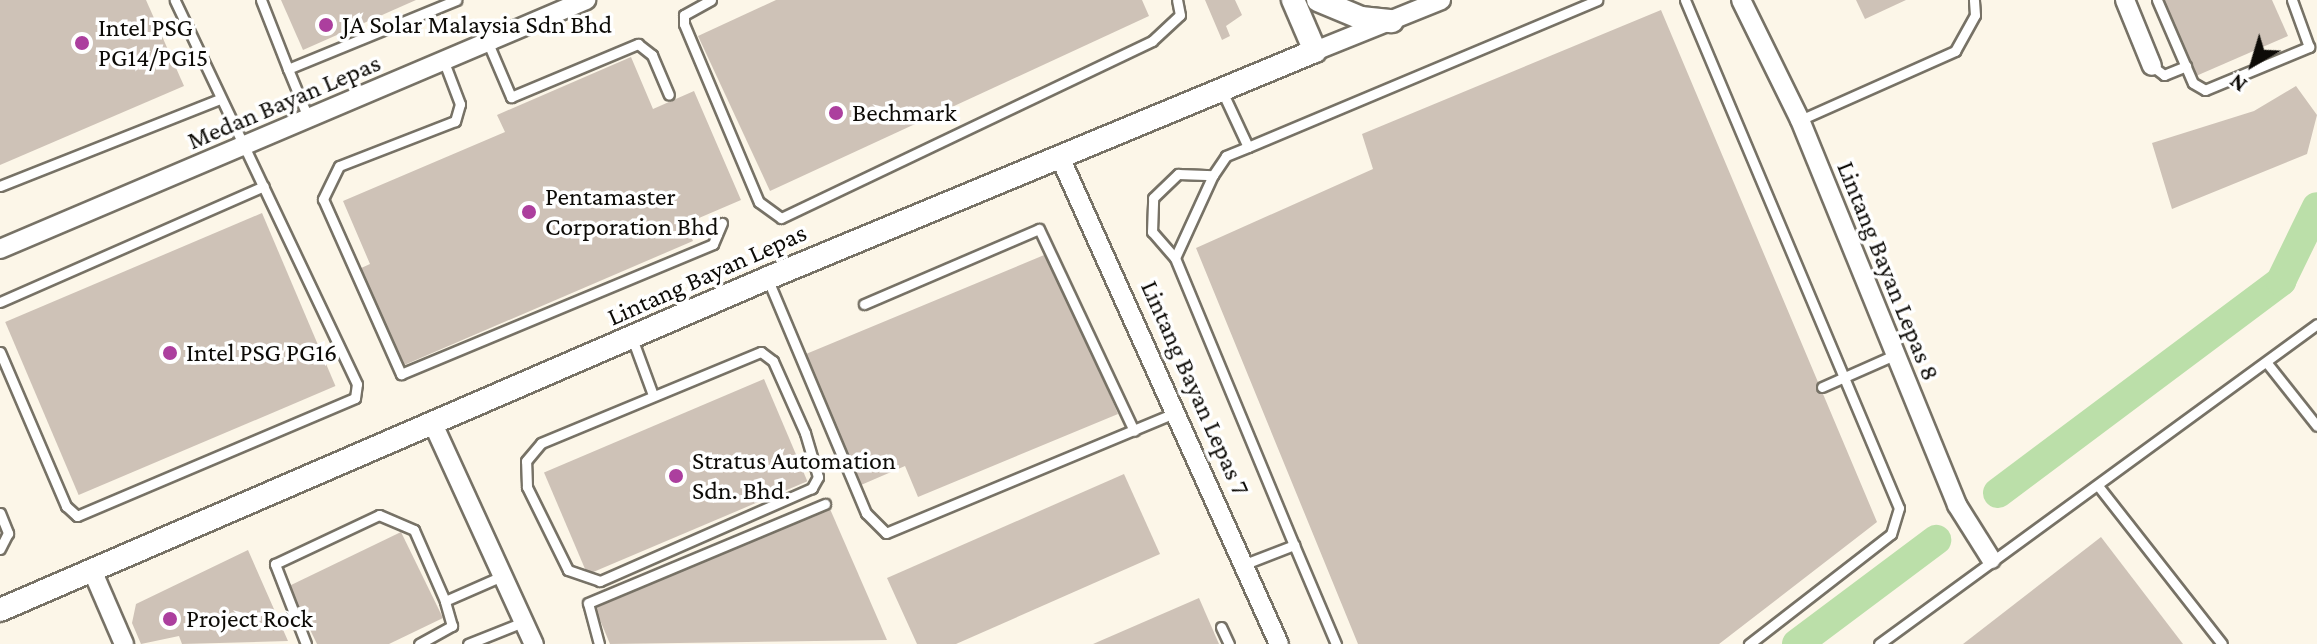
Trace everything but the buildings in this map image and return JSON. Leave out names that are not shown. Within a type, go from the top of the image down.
[{"type":"street","name":"Medan Bayan Lepas","points":[[0,249],[586,0]]},
{"type":"street","points":[[1293,0],[1315,51]]},
{"type":"street","points":[[1318,0],[1361,18],[1392,21]]},
{"type":"street","name":"Lintang Bayan Lepas 8","points":[[1741,0],[1800,120],[1892,356],[1957,505],[1991,559]]},
{"type":"street","points":[[2125,0],[2152,66]]},
{"type":"street","name":"Lintang Bayan Lepas","points":[[0,610],[434,426],[768,278],[1059,155],[1438,1]]},
{"type":"street","name":"Lintang Bayan Lepas 7","points":[[1059,155],[1179,411],[1279,644]]},
{"type":"street","points":[[434,426],[534,644]]},
{"type":"street","points":[[92,570],[124,644]]},
{"type":"lane","points":[[0,352],[66,506],[77,516],[350,403],[357,384],[175,0]]},
{"type":"lane","points":[[261,0],[309,120]]},
{"type":"lane","points":[[288,69],[456,0]]},
{"type":"lane","points":[[711,0],[684,15],[684,24],[759,202],[781,218],[1152,41],[1180,15],[1177,0]]},
{"type":"lane","points":[[1175,258],[1213,175],[1226,156],[1597,0]]},
{"type":"lane","points":[[1685,0],[1900,520],[1749,644]]},
{"type":"lane","points":[[1800,120],[1955,51],[1975,15],[1974,0]]},
{"type":"lane","points":[[2157,0],[2198,89],[2205,90],[2306,51],[2309,42],[2292,0]]},
{"type":"lane","points":[[488,43],[511,97],[638,44],[652,55],[669,95]]},
{"type":"lane","points":[[444,62],[460,104],[455,121],[339,166],[323,199],[401,374],[713,244],[722,223]]},
{"type":"lane","points":[[2152,66],[2164,75],[2186,66]]},
{"type":"lane","points":[[1221,89],[1248,147]]},
{"type":"lane","points":[[0,186],[220,99]]},
{"type":"lane","points":[[1213,175],[1178,174],[1153,198],[1152,232],[1175,258],[1336,644]]},
{"type":"lane","points":[[0,302],[264,186]]},
{"type":"lane","points":[[864,304],[1039,229],[1134,431]]},
{"type":"lane","points":[[768,278],[866,513],[886,533],[1179,411]]},
{"type":"lane","points":[[1879,644],[1991,559],[2099,487],[2317,324]]},
{"type":"lane","points":[[632,338],[653,395]]},
{"type":"lane","points":[[767,355],[805,433],[818,477],[812,488],[600,581],[583,578],[568,570],[527,487],[526,461],[541,443],[653,395],[767,355]]},
{"type":"lane","points":[[1822,387],[1892,356]]},
{"type":"lane","points":[[2267,363],[2317,426]]},
{"type":"lane","points":[[2099,487],[2222,644]]},
{"type":"lane","points":[[599,644],[588,603],[825,504]]},
{"type":"lane","points":[[0,513],[8,533],[0,549]]},
{"type":"lane","points":[[306,644],[275,564],[379,515],[414,530],[445,601],[449,630],[419,644]]},
{"type":"lane","points":[[1245,564],[1294,545]]},
{"type":"lane","points":[[445,601],[502,576]]},
{"type":"lane","points":[[468,644],[523,622]]},
{"type":"lane","points":[[1221,627],[1229,644]]},
{"type":"waterway","points":[[1998,493],[2281,281],[2317,207]]},
{"type":"waterway","points":[[1797,644],[1936,540]]},
{"type":"place","name":"JA Solar Malaysia Sdn Bhd","points":[[326,25]]},
{"type":"place","name":"Intel PSG PG14/PG15","points":[[82,43]]},
{"type":"place","name":"Bechmark","points":[[836,113]]},
{"type":"place","name":"Pentamaster Corporation Bhd","points":[[529,212]]},
{"type":"place","name":"Intel PSG PG16","points":[[170,353]]},
{"type":"place","name":"Stratus Automation Sdn. Bhd.","points":[[676,476]]},
{"type":"place","name":"Project Rock","points":[[170,619]]}]
